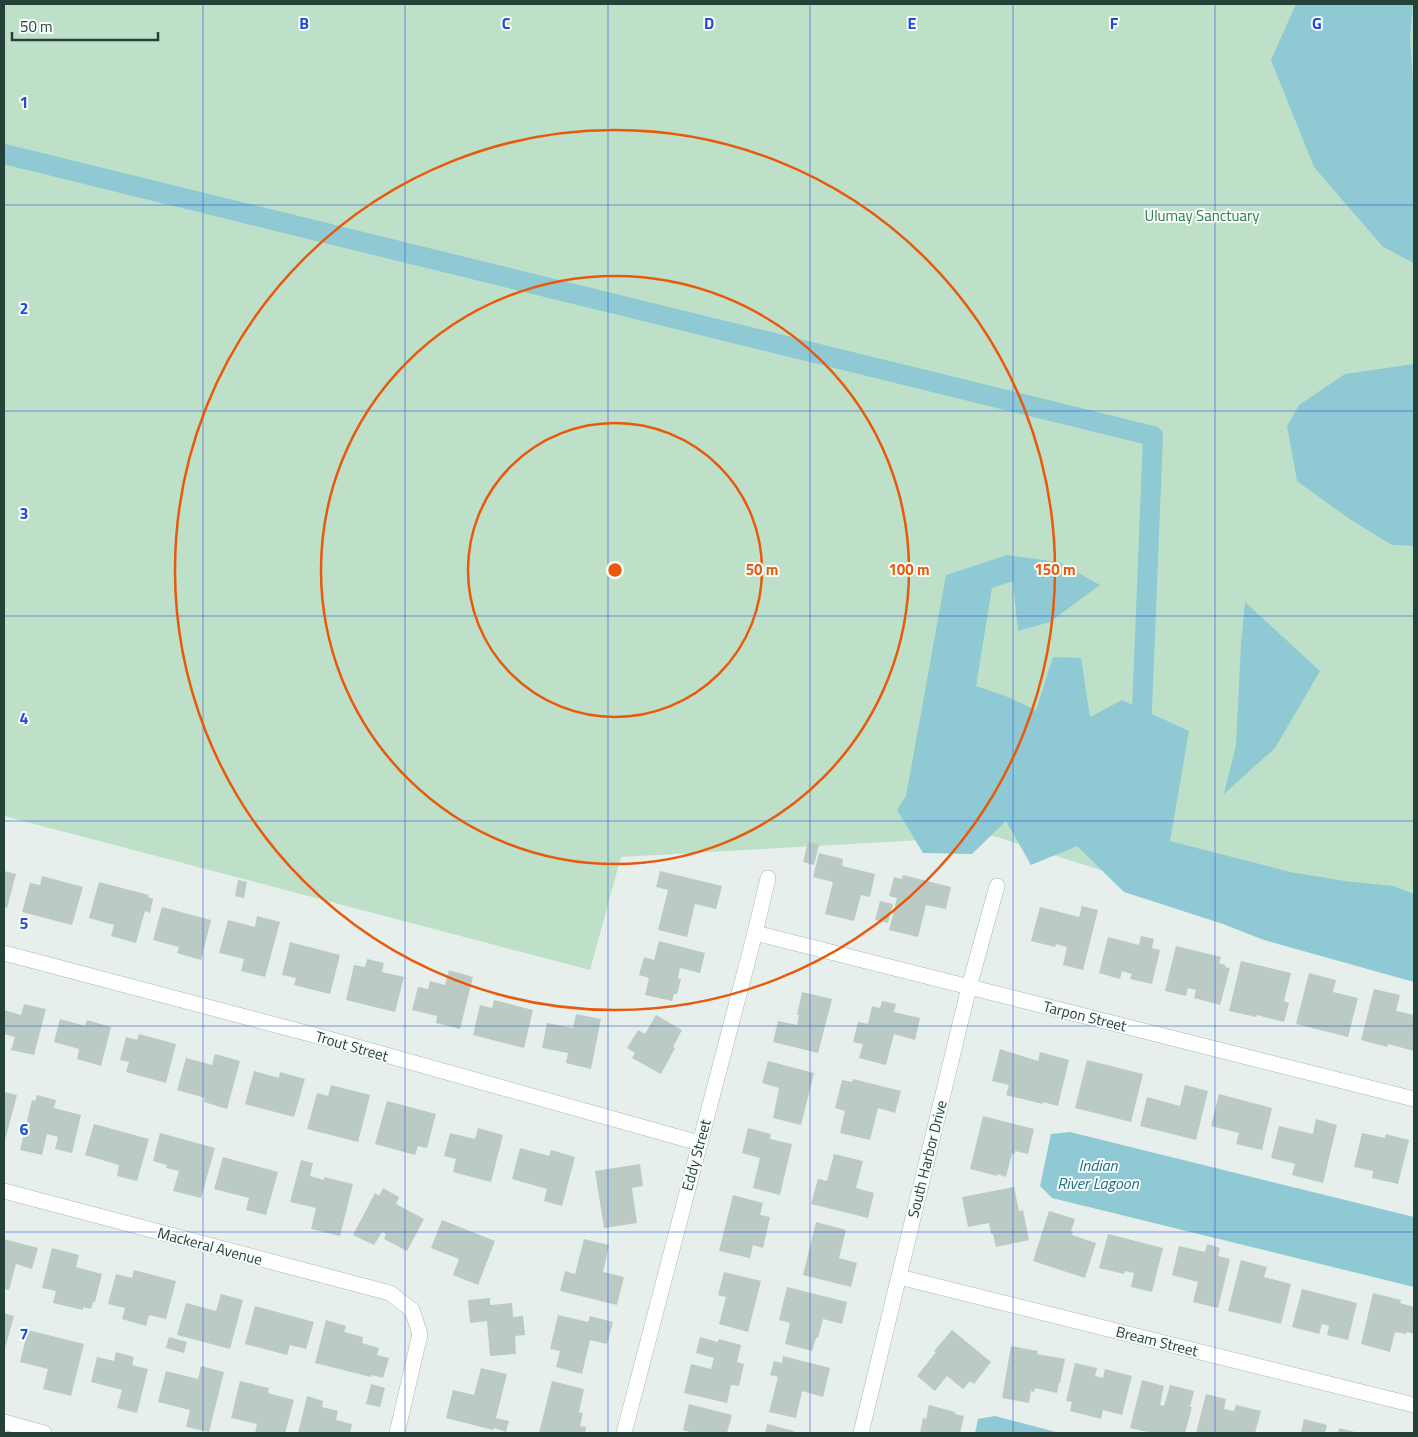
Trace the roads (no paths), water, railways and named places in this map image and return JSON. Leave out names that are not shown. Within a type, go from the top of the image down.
[{"type":"street","name":"Eddy Street","points":[[624,1433],[768,878]]},
{"type":"street","name":"South Harbor Drive","points":[[861,1433],[969,986],[996,886]]},
{"type":"street","name":"Tarpon Street","points":[[755,933],[1414,1099]]},
{"type":"street","name":"Trout Street","points":[[4,952],[329,1039],[699,1143]]},
{"type":"street","name":"Mackeral Avenue","points":[[4,1191],[390,1293],[412,1310],[420,1334],[397,1433]]},
{"type":"street","name":"Bream Street","points":[[899,1276],[1414,1405]]},
{"type":"street","points":[[4,1422],[44,1433]]},
{"type":"water","points":[[1296,4],[1413,4],[1410,38],[1414,96],[1414,263],[1383,247],[1314,167],[1271,60]]},
{"type":"water","points":[[1414,364],[1414,546],[1392,545],[1348,518],[1297,481],[1287,426],[1299,405],[1345,374]]},
{"type":"water","points":[[1007,555],[1059,562],[1100,585],[1050,622],[1018,631],[1013,581],[992,588],[976,686],[1008,697],[1036,710],[1053,657],[1081,658],[1090,717],[1122,700],[1189,731],[1170,841],[1290,872],[1345,881],[1393,886],[1414,894],[1414,982],[1264,940],[1223,924],[1124,892],[1077,846],[1031,865],[1006,821],[972,854],[923,853],[897,810],[906,796],[946,575]]},
{"type":"water","points":[[1245,602],[1320,671],[1275,748],[1224,794],[1236,745]]},
{"type":"water","name":"Indian River Lagoon","points":[[1070,1132],[1414,1217],[1414,1287],[1052,1198],[1040,1186],[1051,1134]]},
{"type":"water","points":[[995,1416],[1060,1433],[975,1433],[978,1419]]},
{"type":"waterway","points":[[4,154],[1153,436],[1141,735]]},
{"type":"park label","name":"Ulumay Sanctuary","points":[[1202,215]]}]
